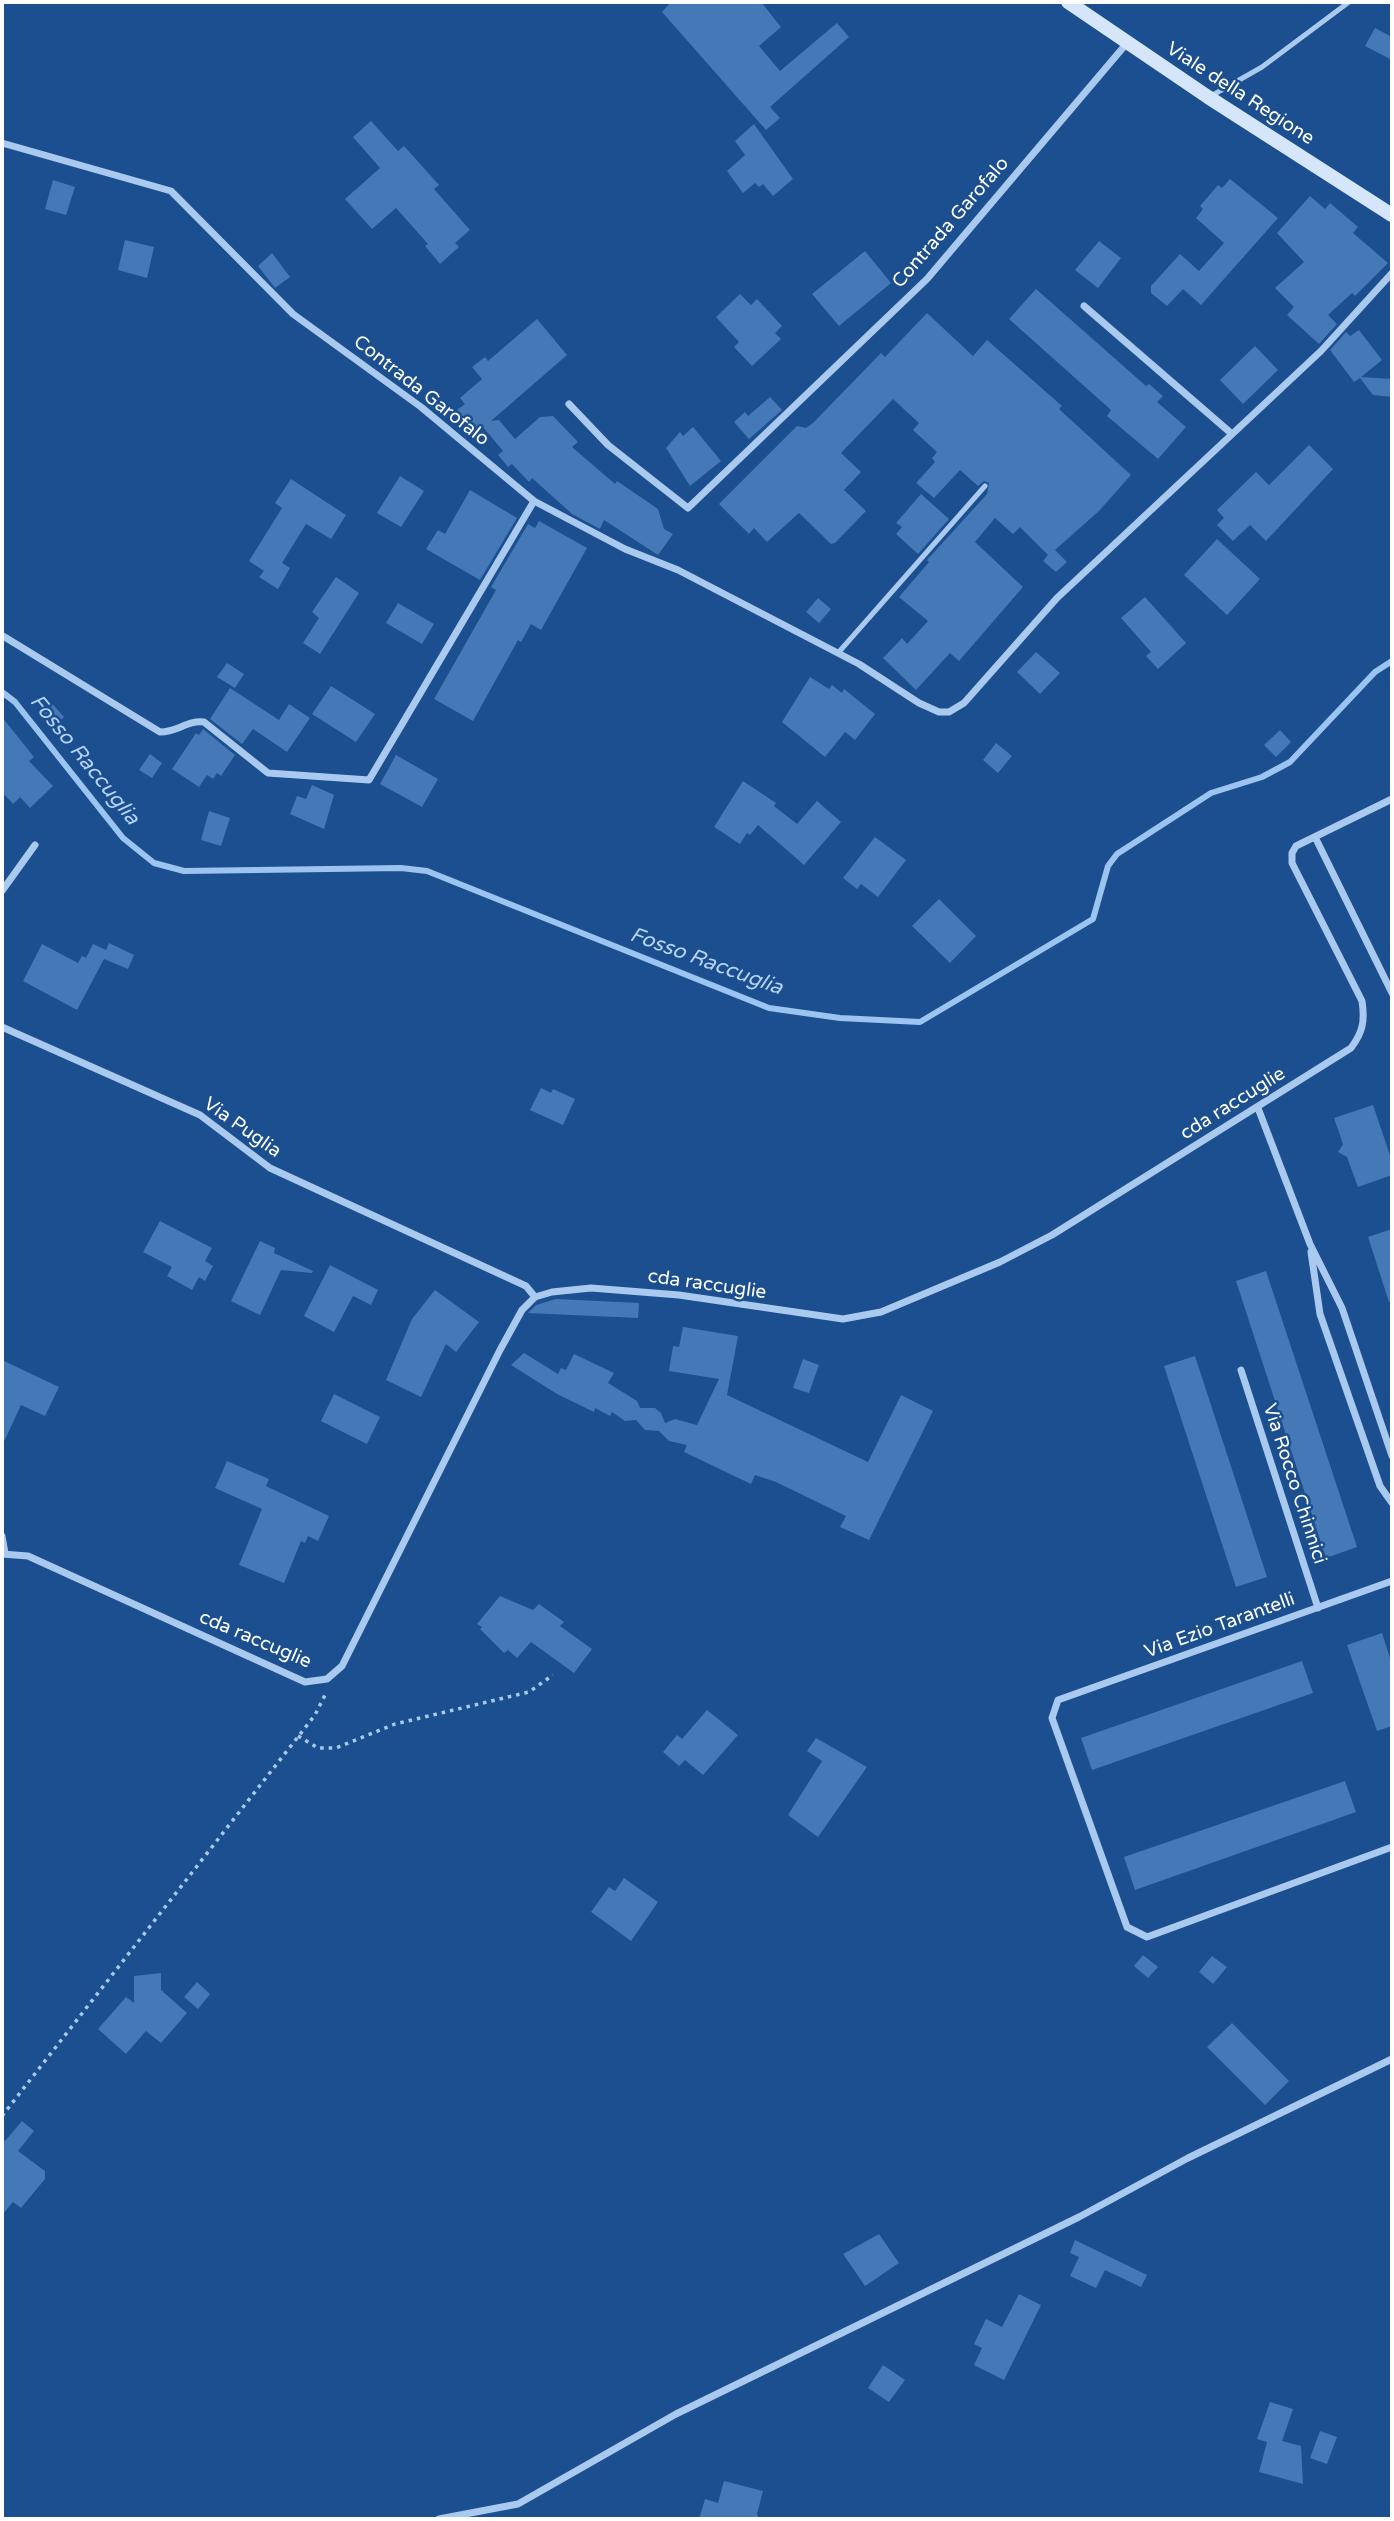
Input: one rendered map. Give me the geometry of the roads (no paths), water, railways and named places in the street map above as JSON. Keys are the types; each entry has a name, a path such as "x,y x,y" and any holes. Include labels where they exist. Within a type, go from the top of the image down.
{"main road":[{"name":"Viale della Regione","path":"1068,2 1208,97 1392,215"}],"street":[{"name":"Contrada Garofalo","path":"569,404 608,445 688,508 927,279 1127,42"},
{"name":"Contrada Garofalo","path":"2,143 171,191 293,314 421,407 534,501 625,549 678,570 838,653 919,703 939,712 949,712 964,703 1057,598 1321,351 1392,273"},
{"path":"1084,306 1232,434"},
{"path":"4,636 160,732 175,732 195,721 204,722 268,773 369,780 534,501"},
{"path":"1392,799 1315,837 1392,993"},
{"name":"cda raccuglie","path":"4,1553 28,1556 305,1682 327,1679 342,1666 500,1350 522,1310 535,1297 591,1288 679,1295 843,1319 881,1312 1000,1262 1052,1235 1351,1048 1360,1036 1365,1020 1362,1001 1292,863 1292,853 1296,846 1315,837"},
{"path":"2,891 35,845"},
{"name":"Via Puglia","path":"2,1027 200,1115 270,1168 526,1286 535,1297"},
{"path":"1258,1108 1310,1244 1342,1308 1392,1457"},
{"path":"1310,1244 1320,1314 1380,1486 1392,1503"},
{"name":"Via Rocco Chinnici","path":"1241,1370 1318,1608"},
{"path":"2,1536 4,1553"},
{"name":"Via Ezio Tarantelli","path":"1392,1581 1058,1700 1052,1718 1126,1927 1147,1937 1392,1847"},
{"path":"439,2519 518,2504 676,2414 1067,2223 1188,2158 1392,2059"}],"lane":[{"path":"1208,97 1262,67 1349,2"},
{"path":"838,653 985,486"}],"waterway":[{"name":"Fosso Raccuglia","path":"2,692 15,702 123,838 154,863 184,871 401,868 427,871 769,1008 840,1018 920,1022 1093,919 1108,866 1117,854 1211,793 1262,777 1290,762 1375,672 1392,661"}]}
